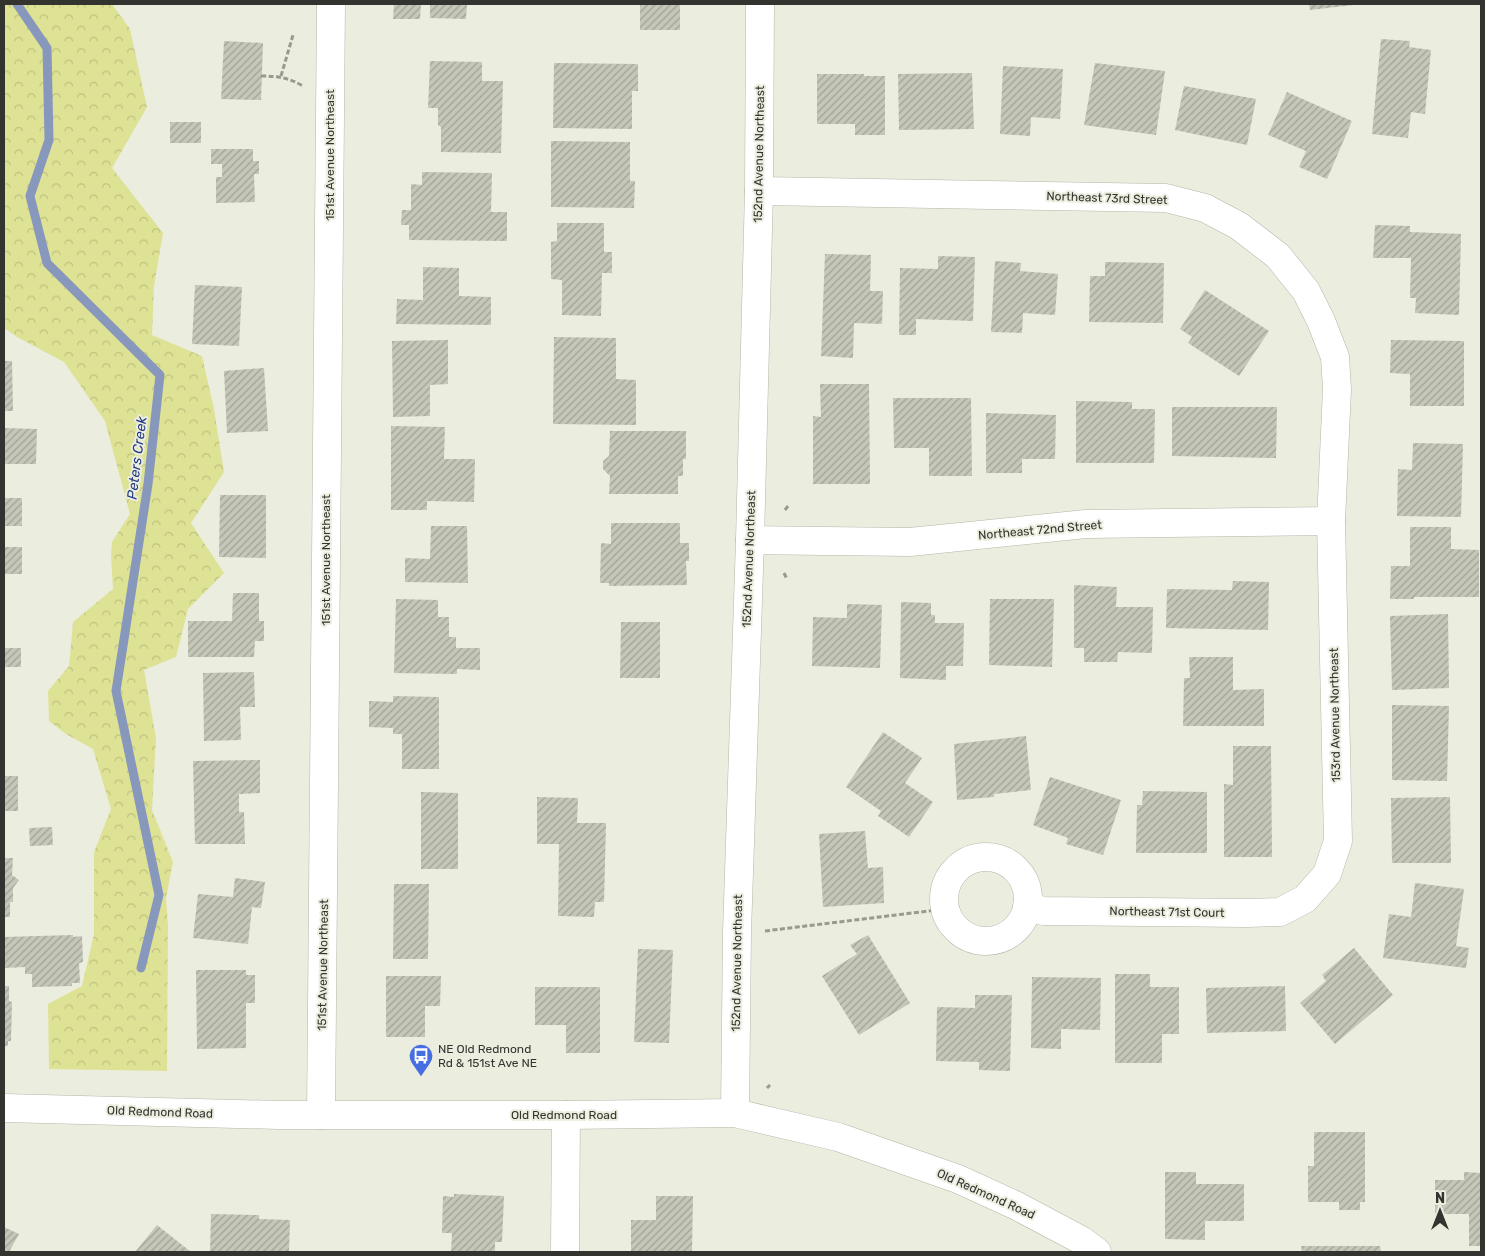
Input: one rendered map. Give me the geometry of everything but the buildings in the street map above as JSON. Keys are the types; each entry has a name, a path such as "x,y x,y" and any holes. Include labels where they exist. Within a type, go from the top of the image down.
{"street":[{"name":"151st Avenue Northeast","path":"321,1115 331,4"},
{"name":"152nd Avenue Northeast","path":"735,1113 737,933 759,191 760,4"},
{"name":"Northeast 73rd Street","path":"759,191 1166,198 1205,208 1239,226 1278,256 1306,290 1334,357 1337,389 1331,521"},
{"name":"Northeast 72nd Street","path":"750,540 910,542 1086,524 1331,521"},
{"name":"153rd Avenue Northeast","path":"1305,899 1327,874 1338,841 1331,521"},
{"path":"985,857 998,859 1011,865 1021,874 1026,886 1028,900 1026,913 1019,926 1008,935 995,940 981,940 968,936 956,928 945,909 945,889 951,876 960,866 972,860 985,857"},
{"name":"Northeast 71st Court","path":"1027,907 1044,910 1247,913 1280,912 1305,899"},
{"name":"Old Redmond Road","path":"4,1108 321,1115 735,1113 838,1138 958,1179 1017,1206 1081,1240 1097,1252"},
{"path":"565,1252 566,1115"}],"path":[{"path":"281,76 293,35"},
{"path":"262,76 281,76 293,80 307,90"},
{"path":"785,510 788,506"},
{"path":"784,573 787,579"},
{"path":"763,931 945,909"}],"green space":[{"path":"4,4 112,4 130,29 147,107 112,168 163,233 154,286 152,335 202,356 214,409 224,472 191,523 224,573 188,609 176,657 144,670 156,738 152,810 173,862 166,898 168,926 167,1071 49,1069 48,1004 82,986 94,934 94,852 111,809 93,749 66,734 49,721 48,691 69,666 73,622 113,589 112,542 130,514 105,421 64,362 4,328"}],"waterway":[{"name":"Peters Creek","path":"17,4 47,48 49,140 30,196 47,263 160,375 148,484 116,691 159,895 141,968"}],"place":[{"name":"NE Old Redmond Rd & 151st Ave NE","path":"421,1077"}]}
